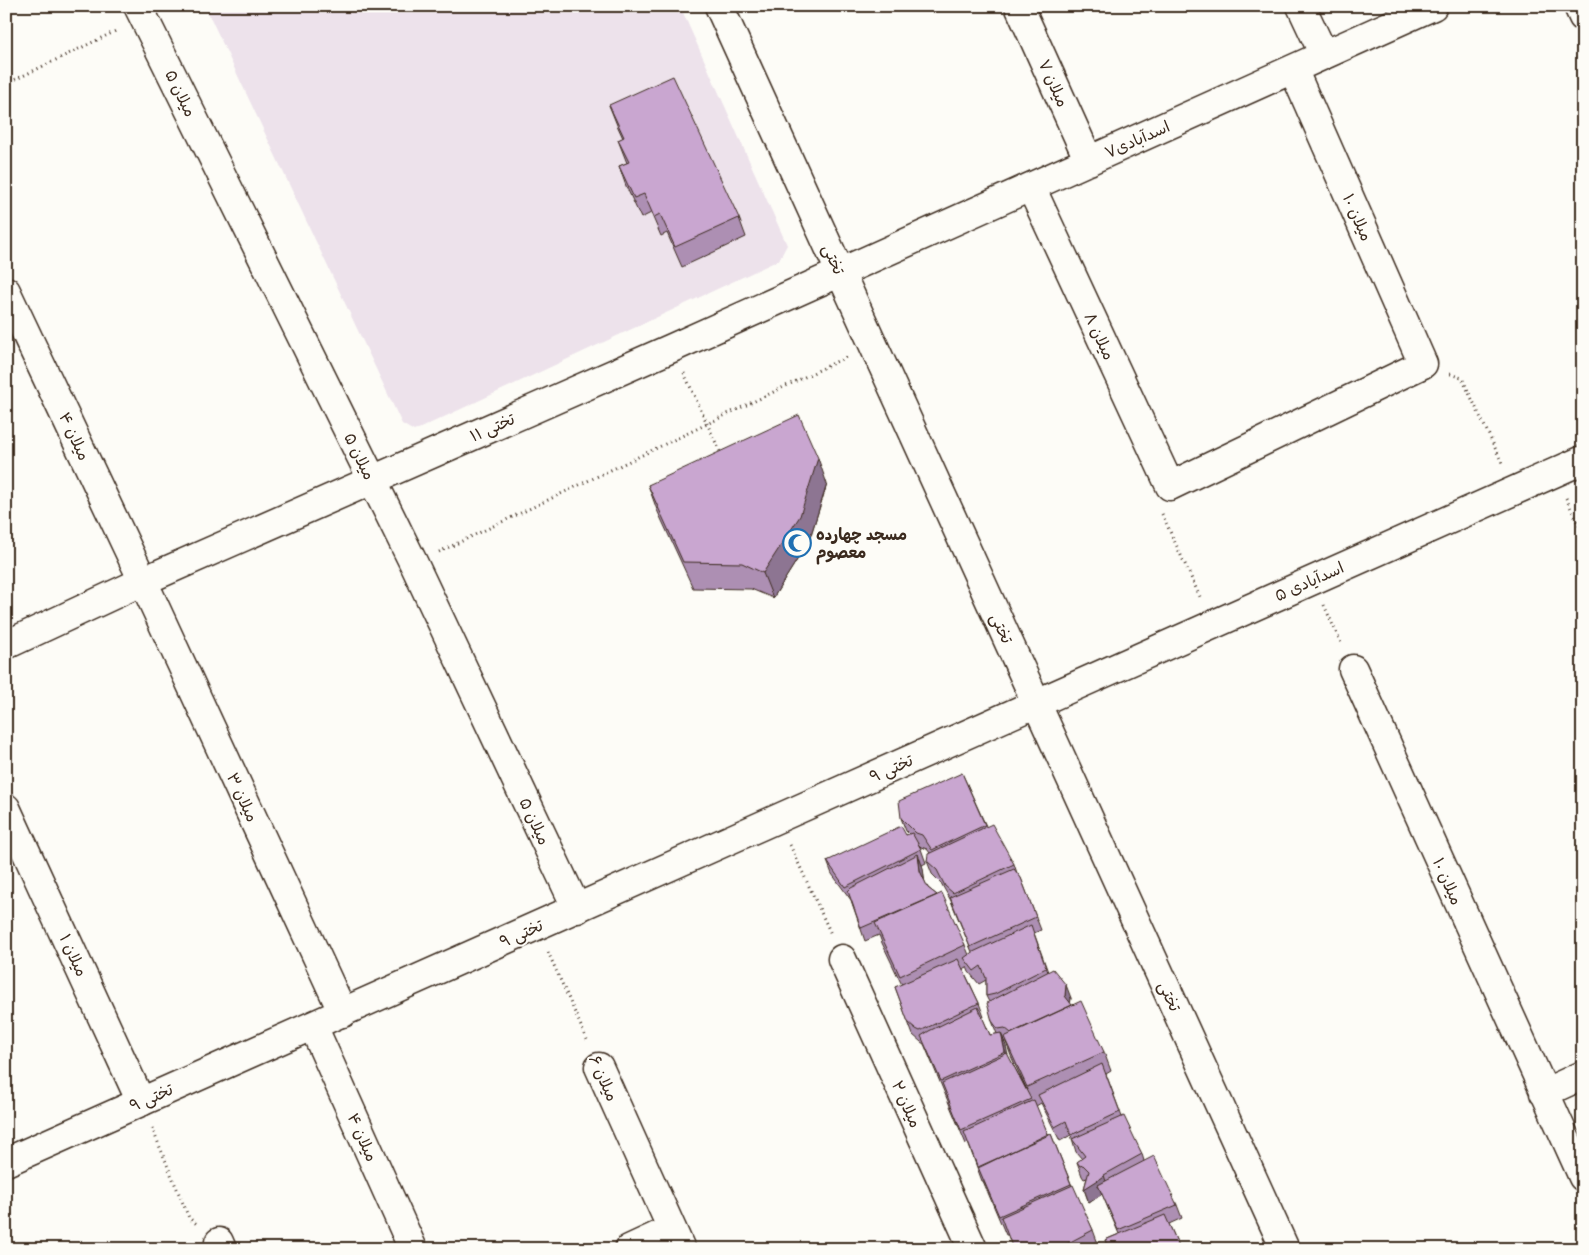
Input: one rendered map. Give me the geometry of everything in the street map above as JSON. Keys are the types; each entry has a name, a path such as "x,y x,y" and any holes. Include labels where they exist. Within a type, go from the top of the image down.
{"street":[{"name":"تختی","path":"719,6 1285,1249"},
{"name":"میلان ۷","path":"1019,6 1089,161"},
{"path":"1301,6 1324,55"},
{"name":"اسدآبادی۷","path":"840,272 1433,6"},
{"path":"1578,6 1583,17"},
{"name":"میلان ۵","path":"141,12 414,564 576,909"},
{"name":"میلان ۱۰","path":"1293,69 1423,364"},
{"name":"میلان ۸","path":"1031,187 1170,486"},
{"name":"تختی ۱۱","path":"6,645 144,581 840,272"},
{"name":"میلان ۴","path":"6,291 144,581"},
{"path":"1170,486 1423,364"},
{"name":"اسدآیادی ۵","path":"1036,703 1583,460"},
{"name":"میلان ۳","path":"144,581 343,1013"},
{"name":"میلان ۱۰","path":"1352,669 1583,1177"},
{"name":"تختی ۹","path":"6,1162 1036,703"},
{"name":"میلان ۱","path":"6,808 141,1102"},
{"name":"میلان ۲","path":"842,959 973,1249"},
{"name":"میلان ۴","path":"313,1026 413,1249"},
{"name":"میلان ۶","path":"599,1067 676,1239"},
{"path":"1544,1092 1583,1075"},
{"path":"629,1249 676,1239"}],"path":[{"path":"6,84 141,12"},
{"path":"414,564 872,344"},
{"path":"672,348 724,462"},
{"path":"1423,364 1462,378 1515,490"},
{"path":"1554,472 1583,534"},
{"path":"1170,486 1161,512 1212,625"},
{"path":"1312,580 1352,669"},
{"path":"778,819 842,959"},
{"name":"میلان ۶","path":"536,926 599,1067"},
{"path":"141,1102 189,1218 220,1245"}],"shaded area":[{"path":"205,6 680,6 787,245 779,260 414,431 402,424"}],"building":[{"path":"673,76 739,218 675,247 660,214 654,217 644,194 634,198 619,166 629,162 618,140 624,137 609,105"},
{"path":"799,415 818,458 800,516 763,573 742,563 683,562 648,485"},
{"path":"962,773 985,825 932,850 922,835 916,833 901,818 899,801"},
{"path":"992,824 1014,864 953,893 945,886 937,870 927,861 928,854"},
{"path":"901,826 906,835 912,833 921,849 845,887 827,861"},
{"path":"918,854 920,871 928,888 937,895 861,928 848,891"},
{"path":"1014,869 1021,878 1036,917 970,947 950,897"},
{"path":"942,893 965,945 900,976 875,923"},
{"path":"1031,925 1046,968 995,994 986,996 986,978 981,966 974,971 964,958"},
{"path":"958,959 979,1003 920,1031 916,1029 908,1022 895,987"},
{"path":"1053,969 1066,985 1065,996 1072,1005 1011,1033 1005,1028 998,1029 992,1021 987,1003"},
{"path":"1081,1001 1104,1052 1027,1087 1004,1037"},
{"path":"978,1007 990,1035 1001,1033 1005,1052 941,1081 921,1036"},
{"path":"1007,1053 1031,1099 961,1130 942,1083"},
{"path":"1102,1064 1120,1112 1071,1135 1066,1121 1055,1127 1038,1095"},
{"path":"1034,1100 1048,1134 978,1168 964,1132"},
{"path":"1124,1116 1142,1154 1104,1175 1084,1189 1089,1171 1077,1162 1085,1156 1072,1139"},
{"path":"1051,1134 1071,1184 999,1216 978,1167"},
{"path":"1154,1156 1177,1205 1118,1230 1098,1185"},
{"path":"1073,1185 1093,1230 1057,1249 1013,1249 1001,1217"},
{"path":"1165,1215 1180,1249 1109,1249 1105,1240"},
{"path":"1098,1241 1102,1249 1081,1249"},
{"path":"1213,1243 1216,1249 1199,1249"}],"place":[{"name":"مسجد چهارده معصوم","path":"797,543"}]}
